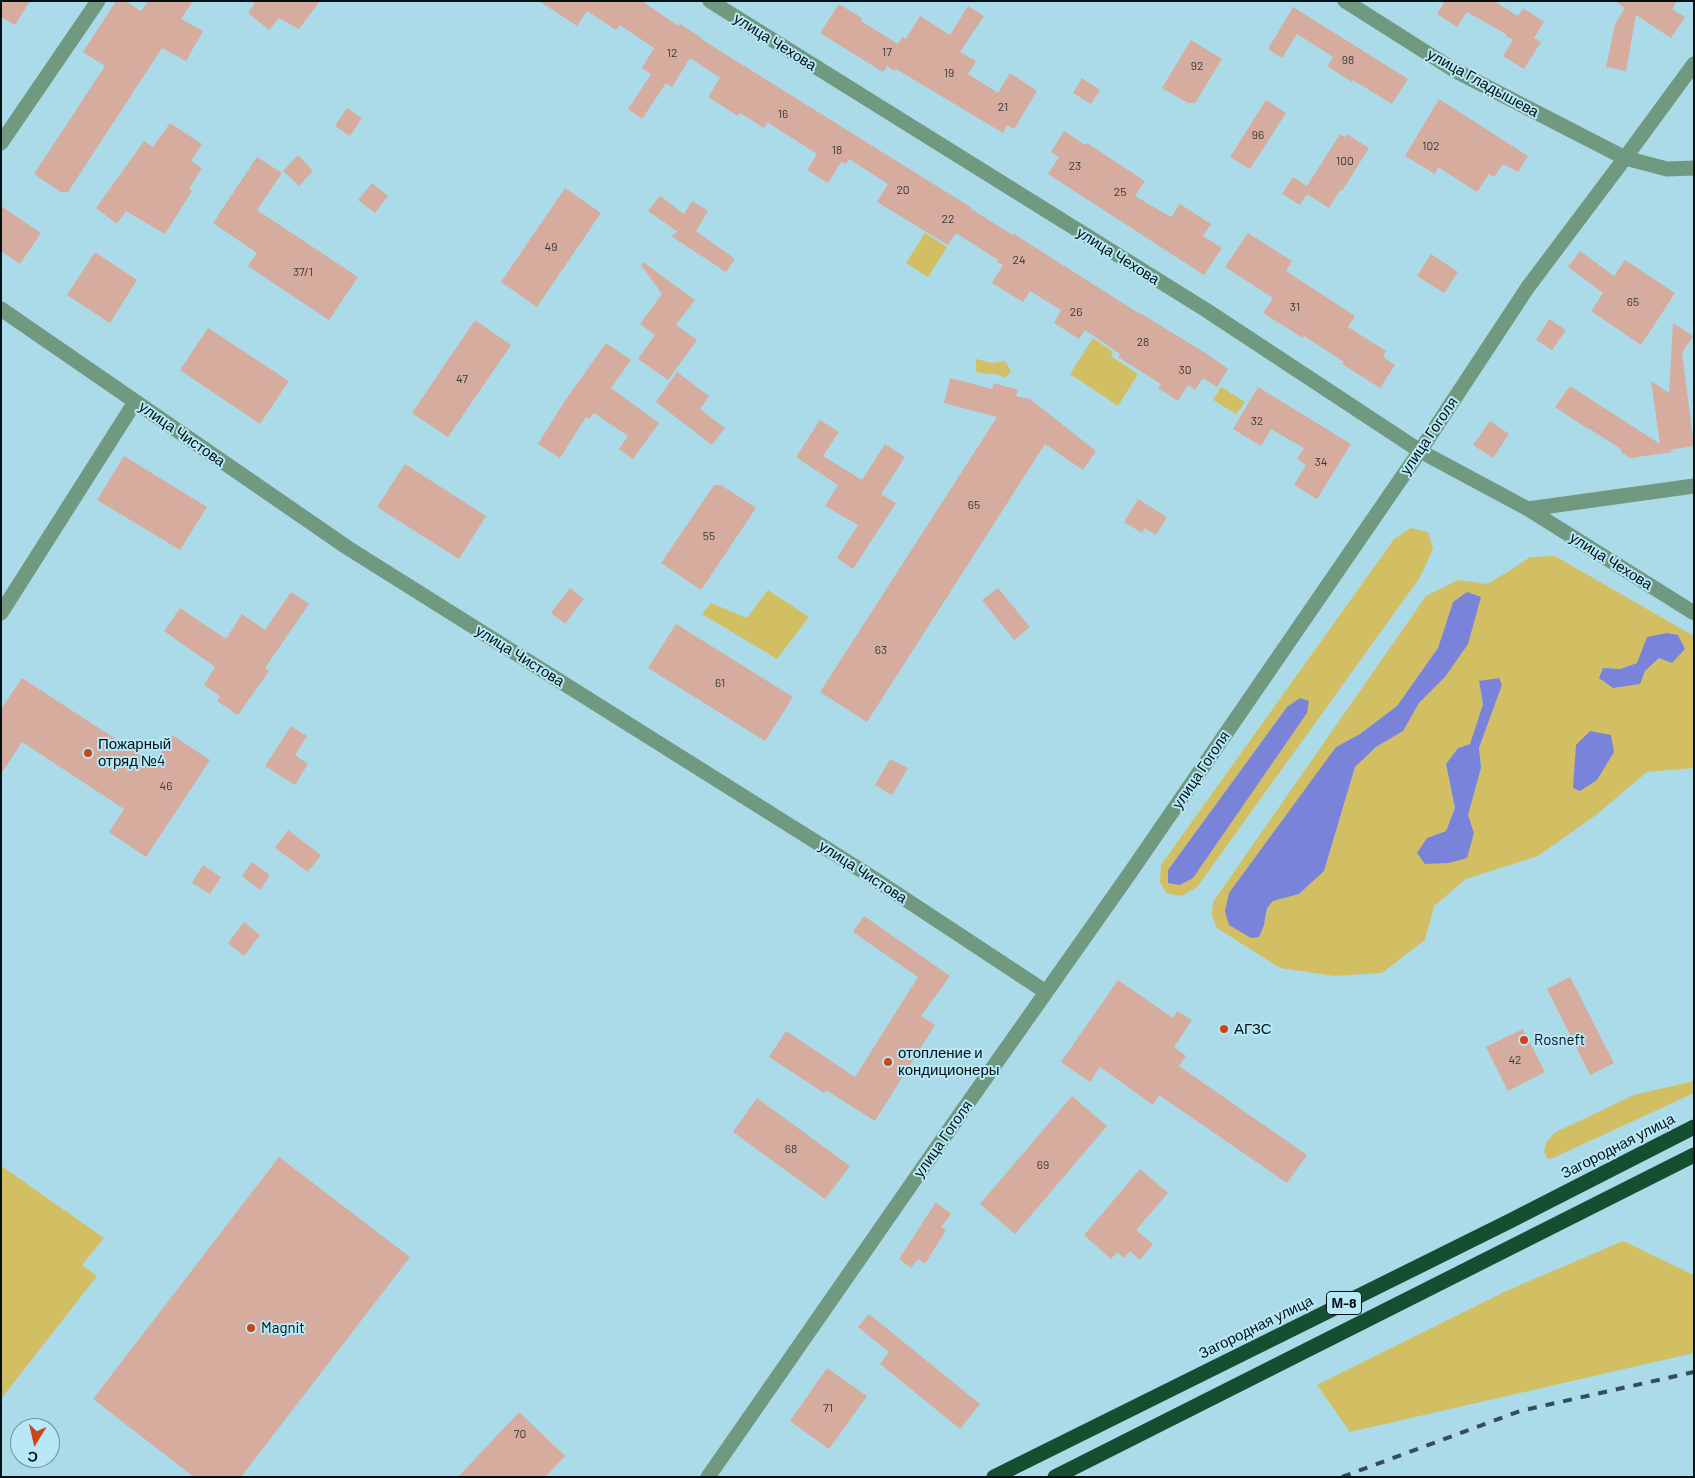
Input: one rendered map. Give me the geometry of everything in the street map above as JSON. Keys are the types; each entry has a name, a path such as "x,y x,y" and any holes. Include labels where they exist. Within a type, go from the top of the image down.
{"highway":[{"name":"Загородная улица","path":"994,1477 1508,1222 1694,1127"},
{"name":"М-8","path":"1055,1477 1694,1155"}],"street":[{"path":"1,143 98,1"},
{"name":"улица Чехова","path":"710,1 1206,310 1420,451 1528,509 1694,613"},
{"name":"улица Гладышева","path":"1345,1 1454,70 1625,158 1667,168 1694,168"},
{"name":"улица Гоголя","path":"708,1477 1130,873 1420,451 1528,287 1694,64"},
{"name":"улица Чистова","path":"1,309 348,548 867,874 1046,992"},
{"path":"1,613 136,402"},
{"path":"1528,509 1694,486"}],"shaded area":[{"path":"925,233 947,247 928,277 906,263"},
{"path":"1093,338 1113,352 1111,356 1138,374 1118,406 1070,374"},
{"path":"976,359 992,363 1005,361 1011,371 1005,378 997,374 984,374 976,371"},
{"path":"1221,387 1245,402 1236,414 1213,400"},
{"path":"1411,528 1428,532 1433,549 1419,579 1197,887 1182,896 1166,893 1160,882 1161,865 1394,539","holes":["1287,707 1168,883 1168,870"]},
{"path":"1555,556 1694,636 1694,768 1647,772 1596,815 1538,856 1466,879 1434,906 1425,940 1382,973 1334,976 1280,968 1217,928 1212,916 1213,902 1426,596 1458,580 1487,584 1530,557","holes":["1453,602 1445,677 1419,703 1402,731 1376,747 1355,767 1324,871 1299,894 1273,901 1267,908 1264,925 1230,925 1336,747 1360,734 1397,706 1438,648","1684,649 1659,658 1645,671 1599,678 1603,668 1620,669","1479,681 1502,685 1479,748 1481,768 1468,815 1474,834 1427,838 1446,831 1455,808 1446,764 1458,748 1470,744 1483,704"]},
{"path":"768,590 809,617 777,659 702,614 711,603 747,618"},
{"path":"1694,1081 1694,1093 1553,1158 1548,1159 1544,1152 1546,1143 1554,1133 1634,1095"},
{"path":"3,1167 104,1238 82,1265 97,1276 1,1399 1,1170"},
{"path":"1623,1241 1694,1275 1694,1353 1350,1432 1317,1385 1506,1291"}],"water":[{"path":"1467,592 1481,597 1468,644 1445,677 1419,703 1403,731 1376,747 1355,767 1324,871 1299,894 1273,901 1267,908 1264,925 1259,937 1251,938 1229,925 1225,911 1229,893 1336,747 1360,734 1397,706 1438,648 1453,602"},
{"path":"1667,633 1678,635 1685,649 1672,663 1659,658 1645,671 1640,684 1613,688 1599,678 1603,668 1620,669 1637,663 1647,637"},
{"path":"1499,678 1502,685 1479,748 1481,768 1468,815 1474,833 1467,858 1449,863 1425,864 1417,853 1427,838 1446,831 1455,808 1446,764 1458,748 1470,744 1483,704 1479,681"},
{"path":"1300,698 1309,701 1307,713 1193,878 1180,885 1168,883 1168,870 1287,707"},
{"path":"1590,731 1611,735 1614,752 1597,780 1580,791 1573,788 1576,745"}],"building":[{"path":"1,1 30,1 15,25 1,17"},
{"path":"116,1 126,1 141,11 148,1 193,1 181,19 203,31 186,61 162,48 68,192 61,192 34,174 105,66 83,52"},
{"path":"251,1 320,1 299,29 279,18 269,30 248,13 255,3"},
{"path":"539,1 642,1 678,26 680,24 971,209 1207,354 1228,369 1217,387 1203,378 1195,390 1188,385 1178,401 1158,388 1161,384 1118,357 1120,354 1085,330 1079,339 1054,323 1061,310 1030,291 1023,302 992,283 1003,265 997,262 998,260 956,233 948,245 877,202 888,184 849,159 846,164 841,162 828,183 807,170 817,154 767,122 764,128 740,113 738,116 708,97 720,78 690,58 672,87 666,83 642,119 628,109 651,74 642,68 654,48 620,25 616,30 587,11 577,26"},
{"path":"1445,1 1494,1 1518,16 1523,8 1544,22 1534,38 1541,42 1524,69 1503,56 1513,40 1506,36 1506,34 1467,12 1457,27 1437,14"},
{"path":"1615,1 1677,1 1672,9 1685,17 1671,38 1636,15 1626,71 1606,67 1615,24 1625,8"},
{"path":"839,4 862,18 861,21 898,44 902,37 906,39 920,16 950,35 968,6 984,16 960,52 976,61 968,74 998,93 1010,73 1037,91 1014,129 1007,125 1003,133 896,69 894,71 887,66 883,72 820,33"},
{"path":"1293,7 1408,79 1392,104 1327,66 1333,57 1297,34 1282,58 1268,49"},
{"path":"1191,40 1222,59 1195,103 1188,103 1162,88"},
{"path":"1082,78 1100,90 1091,104 1073,93"},
{"path":"1439,99 1528,156 1518,172 1503,164 1494,177 1489,174 1477,192 1438,167 1435,174 1405,156"},
{"path":"1266,100 1286,113 1250,169 1230,157"},
{"path":"347,108 362,118 350,136 335,126"},
{"path":"170,123 202,144 191,161 202,168 189,189 192,191 165,234 126,211 117,224 96,208 144,141 153,147"},
{"path":"1064,131 1085,145 1087,143 1145,181 1135,196 1171,217 1180,204 1211,224 1203,236 1222,248 1204,275 1048,174 1059,157 1051,152"},
{"path":"1340,134 1345,137 1347,134 1369,148 1329,208 1307,194 1300,205 1282,194 1293,177 1307,186"},
{"path":"298,155 313,171 299,186 283,171"},
{"path":"257,157 282,173 257,210 358,277 329,320 248,266 257,253 213,223"},
{"path":"372,183 388,196 375,213 358,200"},
{"path":"565,188 601,213 537,307 501,282"},
{"path":"660,196 684,214 692,201 708,211 696,231 735,259 726,272 671,236 678,232 648,211"},
{"path":"1,206 41,233 20,264 1,251"},
{"path":"1248,233 1292,261 1286,271 1355,316 1348,327 1386,351 1383,357 1395,365 1380,388 1342,364 1344,362 1304,336 1303,338 1263,313 1273,298 1225,267"},
{"path":"1580,251 1614,276 1625,260 1675,293 1641,345 1591,311 1603,293 1568,267"},
{"path":"95,252 137,280 110,323 67,295"},
{"path":"1431,254 1458,272 1444,293 1417,276"},
{"path":"643,262 695,300 676,325 697,340 668,380 638,359 655,335 640,324 662,294 641,265"},
{"path":"1549,319 1566,330 1552,350 1536,340"},
{"path":"475,320 511,345 448,437 412,413"},
{"path":"1673,323 1693,336 1682,353 1694,446 1669,450 1673,452 1630,458 1621,452 1621,449 1555,407 1570,386 1660,444 1651,381 1669,393"},
{"path":"208,328 289,381 260,424 180,370"},
{"path":"606,343 631,360 611,388 659,423 633,459 619,449 628,436 594,413 589,419 586,417 560,458 538,444 564,402"},
{"path":"677,372 709,396 700,409 725,428 712,445 656,402"},
{"path":"950,378 992,389 994,383 1018,390 1016,396 1030,399 1096,451 1083,470 1045,444 867,722 820,692 997,417 944,403"},
{"path":"1258,387 1351,444 1317,499 1294,485 1306,465 1297,459 1304,448 1271,429 1261,446 1233,429"},
{"path":"820,420 839,432 823,456 862,480 885,444 905,457 881,494 896,503 853,569 837,558 858,525 825,506 838,485 796,457"},
{"path":"1490,421 1509,434 1493,458 1473,445"},
{"path":"124,456 207,507 180,550 97,500"},
{"path":"405,464 486,516 459,559 377,507"},
{"path":"714,485 721,485 756,508 701,590 661,563"},
{"path":"1138,499 1167,517 1156,535 1145,528 1142,533 1124,522"},
{"path":"570,588 584,599 565,624 551,613"},
{"path":"998,588 1030,627 1014,640 982,600"},
{"path":"291,592 309,604 265,668 269,671 238,715 217,701 220,696 204,685 215,667 164,631 180,608 226,639 242,614 265,630"},
{"path":"676,624 793,697 765,741 648,668"},
{"path":"22,678 154,764 172,735 210,760 146,857 109,832 124,809 22,742 1,774 1,709"},
{"path":"291,726 307,736 295,755 308,764 295,785 265,766"},
{"path":"890,759 908,768 892,795 875,785"},
{"path":"288,830 321,855 308,872 275,848"},
{"path":"252,862 270,875 260,890 242,876"},
{"path":"203,865 221,877 210,894 192,883"},
{"path":"864,916 950,976 921,1016 935,1025 875,1121 826,1090 824,1093 769,1057 786,1031 855,1077 918,977 853,932"},
{"path":"244,922 260,935 244,956 228,943"},
{"path":"1570,977 1614,1063 1590,1075 1547,989"},
{"path":"1118,980 1173,1018 1177,1011 1192,1020 1174,1047 1186,1056 1179,1066 1307,1155 1287,1183 1159,1095 1153,1105 1100,1067 1090,1082 1061,1062"},
{"path":"1523,1029 1545,1072 1508,1091 1486,1047"},
{"path":"1072,1096 1107,1126 1015,1234 980,1204"},
{"path":"757,1098 850,1166 825,1199 733,1132"},
{"name":"Magnit","path":"279,1157 410,1257 241,1477 194,1477 93,1399"},
{"path":"1140,1169 1168,1193 1136,1230 1153,1244 1140,1260 1130,1251 1124,1258 1117,1252 1111,1259 1084,1235"},
{"path":"936,1202 951,1214 941,1227 946,1230 925,1264 918,1259 911,1268 899,1259"},
{"path":"869,1314 980,1404 960,1429 880,1364 889,1352 858,1327"},
{"path":"827,1368 867,1396 829,1449 790,1421"},
{"path":"519,1412 565,1456 545,1477 458,1477"}],"railway":[{"path":"1342,1477 1520,1411 1694,1372"}],"place":[{"name":"Пожарный отряд №4","path":"88,753"},
{"name":"АГЗС","path":"1224,1029"},
{"name":"Rosneft","path":"1524,1040"},
{"name":"отопление и кондиционеры","path":"888,1062"},
{"name":"Magnit","path":"251,1328"}]}
